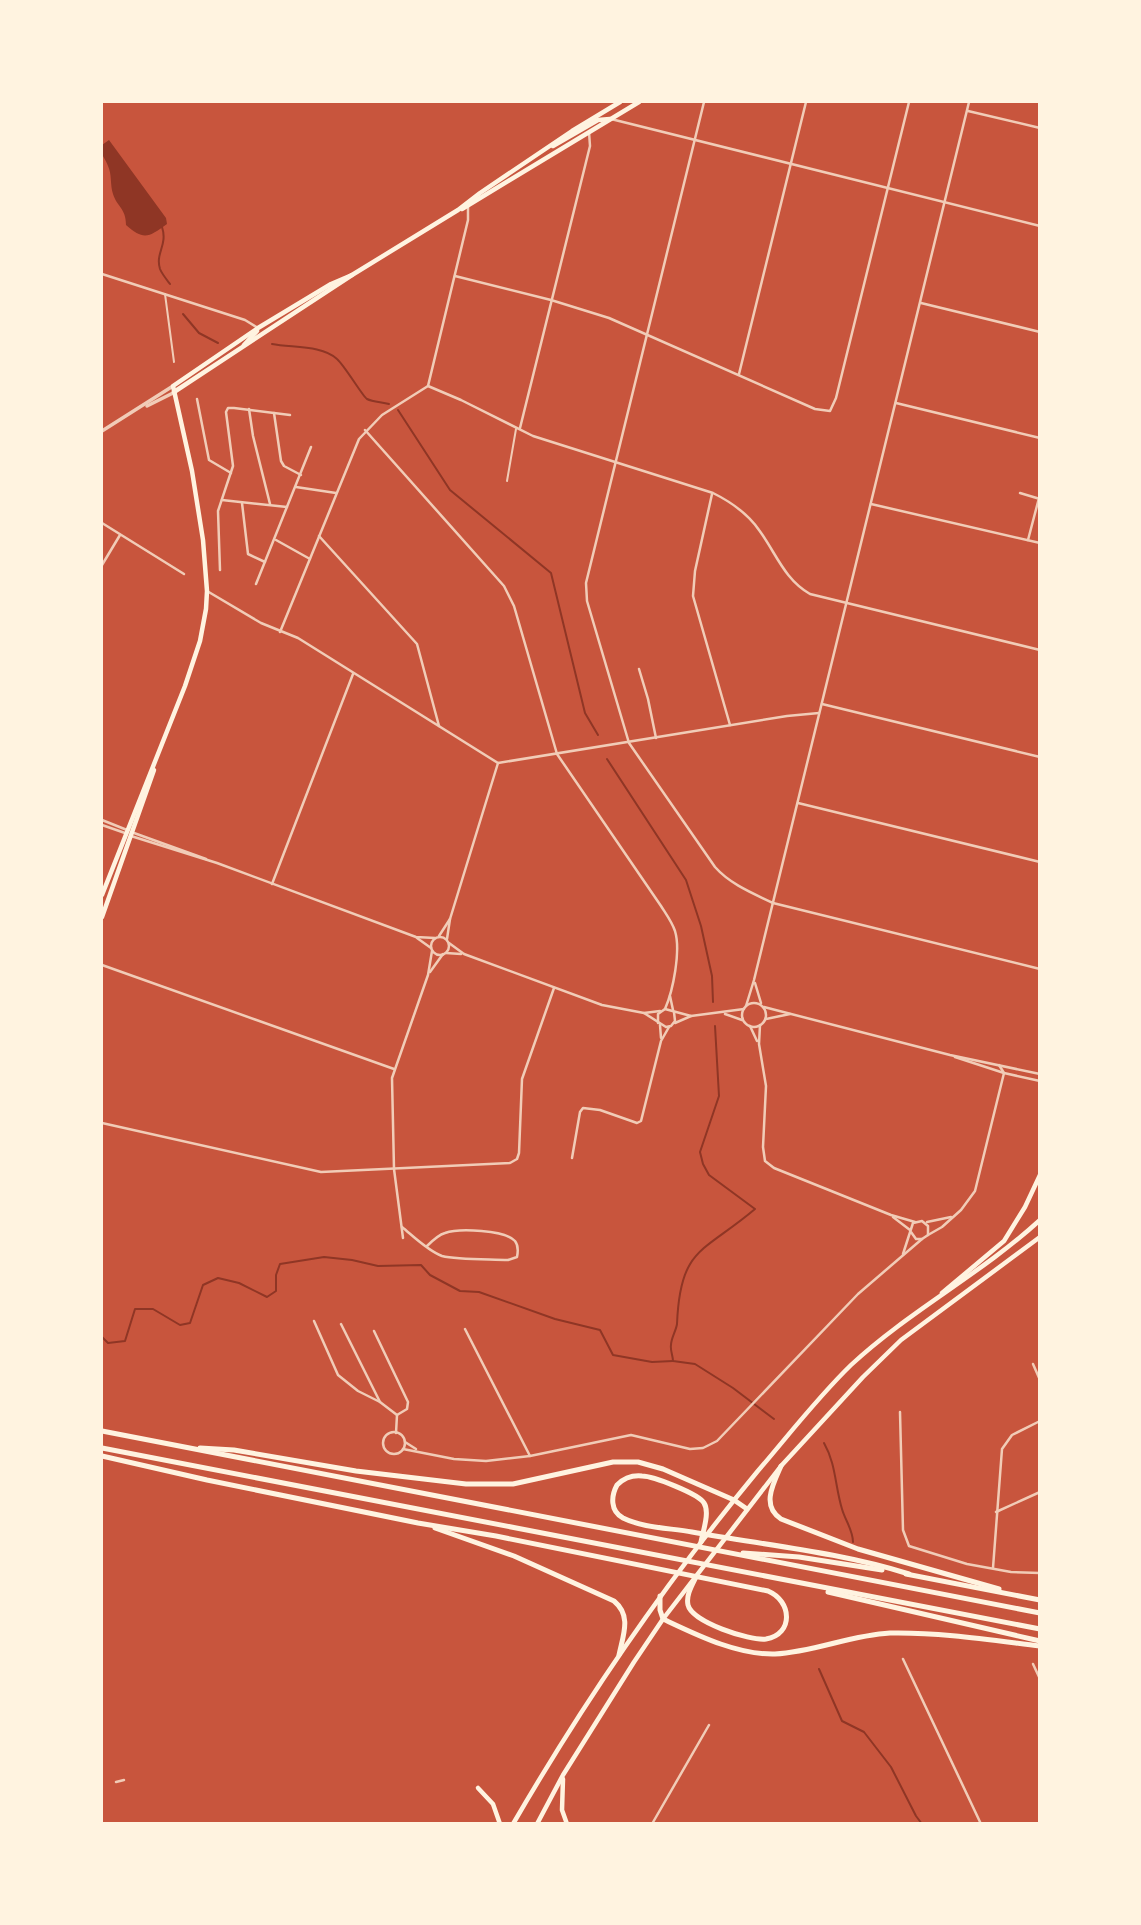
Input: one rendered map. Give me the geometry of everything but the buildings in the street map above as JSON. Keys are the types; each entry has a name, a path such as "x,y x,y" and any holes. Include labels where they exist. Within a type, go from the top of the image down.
{"highway":[{"path":"102,1432 1040,1613"},
{"path":"102,1448 1040,1629"},
{"path":"183,1448 234,1450 356,1471 466,1484 532,1481 613,1462 638,1462 663,1469 734,1500 747,1509"},
{"path":"102,1455 207,1480 768,1591 776,1595 784,1605 785,1624 778,1634 772,1637 753,1638 696,1617 685,1596 695,1579"},
{"path":"781,1466 769,1505 774,1515 781,1519 858,1549 924,1570 991,1586 1009,1594"},
{"path":"701,1542 704,1523 706,1509 701,1500 640,1475 621,1481 615,1489 612,1499 615,1510 623,1518 635,1522 847,1559 1040,1600"},
{"path":"418,1523 514,1556 614,1601 623,1611 626,1620 619,1656"},
{"path":"733,1554 800,1557 909,1574"},
{"path":"790,1581 1040,1644"},
{"path":"660,1596 663,1619 724,1644 759,1653 796,1651 888,1633 1040,1644"}],"main road":[{"path":"173,393 352,275 458,210 546,148 620,102"},
{"path":"546,148 611,119 639,102"},
{"path":"467,204 588,130"},
{"path":"102,917 200,641 207,591 197,502 173,386 258,328 331,284 352,275"},
{"path":"258,328 269,328 280,323"},
{"path":"239,351 258,328"},
{"path":"102,895 130,833"},
{"path":"939,1296 1004,1241 1026,1207 1040,1175"},
{"path":"513,1824 569,1729 666,1587 734,1500 834,1383 880,1339 1007,1248 1040,1220"},
{"path":"695,1579 781,1466 863,1377 901,1340 1040,1237"},
{"path":"537,1824 563,1775 634,1662 663,1619 685,1596"},
{"path":"563,1775 562,1810 567,1824"},
{"path":"478,1788 493,1804 500,1824"}],"street":[{"path":"704,102 615,462 586,592 629,743 719,872 732,882 773,903 1040,969"},
{"path":"739,375 806,102"},
{"path":"455,276 601,315 815,409 830,411 834,406 909,102"},
{"path":"744,1021 742,1015 773,903 970,102"},
{"path":"967,110 1040,128"},
{"path":"611,119 1040,226"},
{"path":"518,429 590,146 588,130"},
{"path":"280,632 353,452 365,430 389,410 428,386 468,220 467,204"},
{"path":"102,274 245,320 258,328"},
{"path":"920,303 1040,332"},
{"path":"133,413 173,386"},
{"path":"428,386 518,429 713,493 727,500 751,520 784,571 801,589 821,597 1040,650"},
{"path":"102,431 173,393"},
{"path":"197,399 209,460 232,473"},
{"path":"895,403 1040,438"},
{"path":"220,570 218,518 233,466 226,412 230,408 290,415"},
{"path":"249,409 270,503"},
{"path":"274,413 283,465 301,475"},
{"path":"365,430 509,595 556,754 671,922 676,943 670,996 665,1009 660,1012 644,1013 602,1005 464,954 448,941 437,937 416,937"},
{"path":"256,584 312,447"},
{"path":"296,486 336,493"},
{"path":"713,493 695,571 693,596 730,725"},
{"path":"1020,493 1039,498 1028,540"},
{"path":"222,500 287,506"},
{"path":"242,503 248,554 265,562"},
{"path":"870,504 1040,543"},
{"path":"102,523 184,574"},
{"path":"102,565 120,535"},
{"path":"319,536 417,644 440,727"},
{"path":"275,540 310,559"},
{"path":"207,591 261,623 298,638 498,763 819,713"},
{"path":"639,669 649,699 656,738"},
{"path":"272,884 353,673"},
{"path":"821,704 1040,757"},
{"path":"429,975 444,954 450,919 498,763"},
{"path":"797,803 1040,862"},
{"path":"102,822 416,937 444,954 464,954"},
{"path":"403,1238 394,1169 394,1069 429,975 431,942 450,919"},
{"path":"102,965 394,1069"},
{"path":"754,979 765,1020"},
{"path":"102,1123 311,1171 344,1172 510,1163 519,1153 524,1069 554,988"},
{"path":"670,996 676,1018 674,1024"},
{"path":"665,1009 691,1016 720,1013 754,1003 1040,1081"},
{"path":"660,1012 661,1041"},
{"path":"644,1013 668,1027"},
{"path":"720,1013 744,1021 750,1026 759,1044"},
{"path":"750,1026 793,1014"},
{"path":"572,1158 583,1108 637,1123 640,1121 661,1041 668,1027 691,1016"},
{"path":"760,1025 759,1044 766,1086 762,1147 765,1161 774,1168 915,1222 954,1216"},
{"path":"950,1055 1040,1074"},
{"path":"403,1449 475,1461 530,1456 631,1435 690,1450 703,1448 717,1441 867,1285 922,1239 942,1227 971,1199 1004,1073 998,1063"},
{"path":"1004,1073 1015,1067"},
{"path":"891,1215 911,1231 916,1239 922,1239"},
{"path":"901,1257 915,1222"},
{"path":"925,1222 929,1229 928,1235"},
{"path":"401,1227 427,1246 442,1255 508,1260 517,1257 518,1253 518,1244 514,1240 499,1234 469,1231 443,1233 427,1246"},
{"path":"314,1321 338,1375 397,1415"},
{"path":"341,1324 380,1402"},
{"path":"465,1329 530,1456"},
{"path":"374,1331 408,1402 407,1409 397,1415"},
{"path":"1032,1364 1040,1380"},
{"path":"900,1412 906,1542 912,1548 993,1569 1040,1573"},
{"path":"396,1433 397,1415"},
{"path":"993,1569 1002,1449 1012,1435 1040,1421"},
{"path":"405,1442 398,1453 391,1454 384,1447 385,1437 396,1433 419,1450"},
{"path":"996,1512 1040,1492"},
{"path":"903,1659 981,1824"},
{"path":"1033,1664 1040,1679"},
{"path":"652,1824 709,1725"},
{"path":"116,1782 124,1780"}],"lane":[{"path":"165,294 174,362"},
{"path":"507,481 518,429"}],"shaded area":[{"path":"109,140 166,218 167,224 151,234 142,235 126,225 125,215 113,194 109,169 102,152 102,145"}],"waterway":[{"path":"162,227 164,239 159,263 170,284"},
{"path":"183,314 199,333 218,343"},
{"path":"272,344 315,349 331,354 367,399 389,404"},
{"path":"398,410 450,490 551,573 585,713 598,735"},
{"path":"607,759 686,880 701,926 712,976 713,1002"},
{"path":"715,1026 719,1096 700,1152 709,1175 755,1209 708,1244 689,1265 679,1299 671,1351 673,1361 695,1364 774,1419"},
{"path":"102,1337 108,1343 125,1341 135,1309 153,1309 180,1325 190,1323 203,1285 218,1278 239,1283 267,1297 276,1291 276,1275 280,1264 324,1257 378,1266 421,1265 430,1275 460,1291 479,1292 555,1319 600,1330 613,1355 652,1362 673,1361"},
{"path":"824,1443 831,1459 843,1513 853,1542"},
{"path":"819,1669 842,1721 864,1732 891,1767 922,1824"}]}
